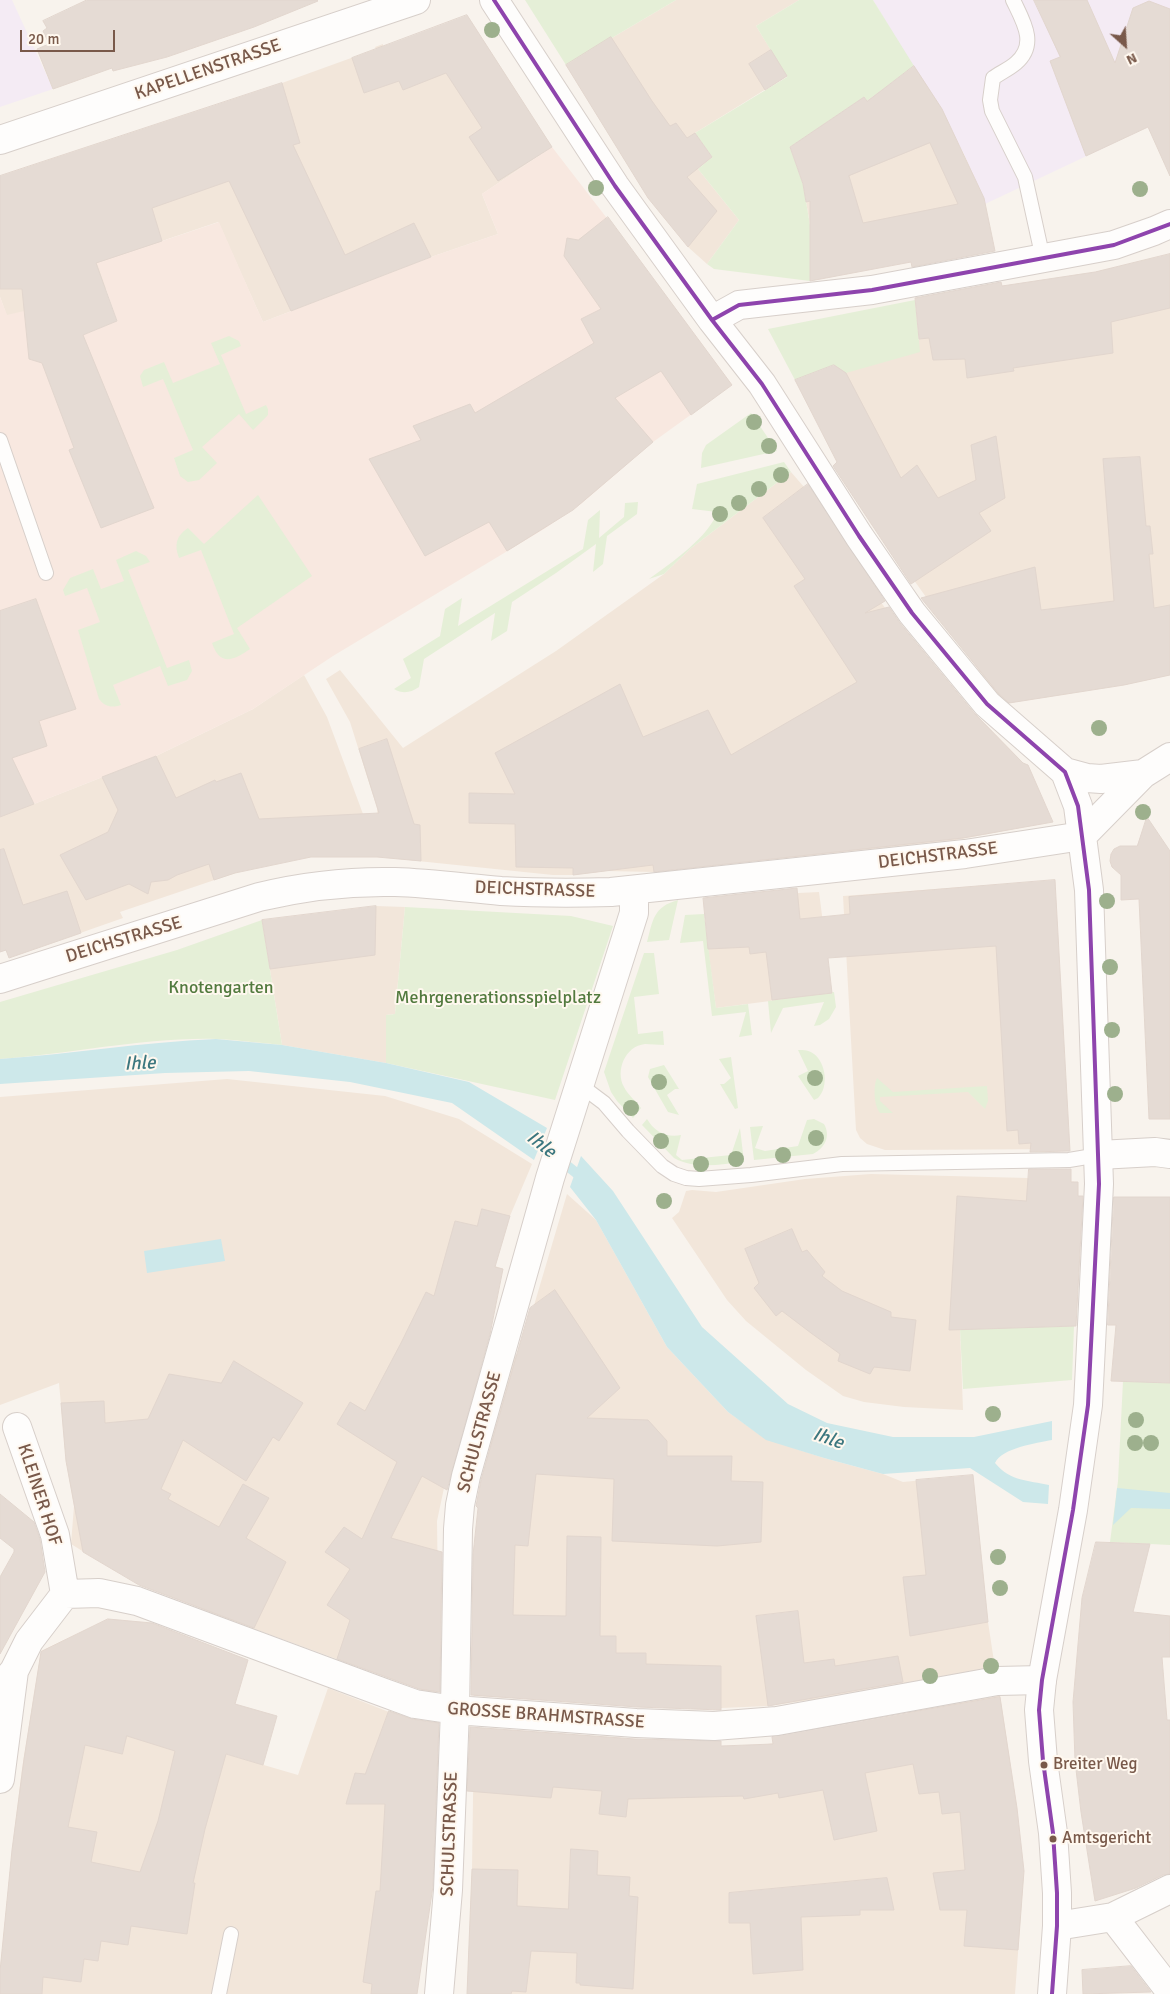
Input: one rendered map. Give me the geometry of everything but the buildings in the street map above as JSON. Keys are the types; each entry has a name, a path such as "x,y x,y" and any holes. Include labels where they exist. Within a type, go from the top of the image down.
{"street":[{"name":"KAPELLENSTRASSE","path":"0,140 416,0"},
{"path":"494,0 615,186 712,320 762,384 859,536 912,613 987,704 1065,772 1087,778 1101,779 1143,774"},
{"path":"712,320 739,305 872,290 1043,259 1114,245 1170,224"},
{"path":"1082,836 1143,774 1170,757"},
{"path":"1052,1994 1057,1926 1057,1893 1053,1833 1043,1761 1039,1710 1042,1680 1073,1510 1088,1404 1098,1206 1089,890 1078,806 1065,772"},
{"name":"DEICHSTRASSE","path":"0,979 260,897 295,889 396,882 562,893 634,890 965,854 1082,836"},
{"name":"SCHULSTRASSE","path":"439,1994 445,1950 448,1890 460,1504 466,1476 550,1178 634,913 634,890"},
{"path":"1098,1155 1154,1152 1170,1154"},
{"name":"KLEINER HOF","path":"8,1428 55,1534 65,1594"},
{"name":"GROSSE BRAHMSTRASSE","path":"65,1594 99,1593 137,1601 415,1704 455,1710 636,1724 714,1726 777,1721 997,1682 1042,1680"},
{"path":"0,1779 7,1679 29,1641 65,1594"},
{"path":"1057,1926 1113,1917 1170,1889"},
{"path":"1113,1917 1170,1991"}],"lane":[{"path":"1013,0 1027,30 1028,43 1025,53 1015,64 993,78 990,100 992,111 1025,177 1043,259"},
{"path":"0,440 46,573"},
{"path":"580,1085 604,1102 628,1131 662,1166 674,1174 686,1178 699,1179 750,1175 842,1164 1069,1160 1098,1155"},
{"path":"219,1994 230,1934"}],"shaded area":[{"path":"0,0 12,0 53,89 0,107"},
{"path":"676,0 799,0 756,26 787,76 695,133 712,157 698,169 739,220 707,264 688,247 648,198 566,65"},
{"path":"873,0 1170,0 1170,128 1148,127 985,204 964,154"},
{"path":"470,20 552,147 482,194 498,234 431,257 263,322 218,222 162,241 105,289 117,321 83,335 7,316 0,297 0,176 282,83 376,49 375,47 383,44 383,46"},
{"path":"914,66 971,169 984,200 994,246 810,281 810,225 803,184 790,147 864,97 867,101"},
{"path":"552,147 732,385 653,442 581,504 544,529 333,656 253,709 156,756 34,804 23,781 0,789 0,297 7,315 24,311 25,318 83,335 117,321 97,263 219,222 263,322 431,257 498,234 482,194"},
{"path":"1170,254 1170,675 1124,685 1003,704 890,547 837,462 795,380 834,365 919,339 982,289 1095,272"},
{"path":"791,472 804,487 859,572 923,660 1023,763 1028,765 1049,814 1046,823 951,841 654,872 607,871 553,875 379,857 377,808 350,722 326,679 340,670 403,748 556,651 664,574 690,549"},
{"path":"304,675 327,717 363,814 365,857 311,857 250,868 120,912 123,918 9,958 6,950 0,952 0,789 23,781 34,804 156,756 253,709"},
{"path":"1055,880 1069,1149 885,1150 867,1144 860,1138 856,1130 843,896"},
{"path":"819,892 832,993 716,1008 708,949 757,895"},
{"path":"376,906 405,907 395,1014 386,1015 386,1063 282,1045 262,920"},
{"path":"227,1079 385,1096 459,1119 532,1164 510,1216 495,1266 503,1269 462,1428 444,1488 437,1521 441,1646 435,1695 208,1612 115,1571 71,1544 74,1506 66,1461 59,1383 0,1405 0,1097"},
{"path":"871,1174 1028,1178 1078,1182 1073,1280 960,1329 963,1410 904,1407 864,1402 843,1396 806,1370 746,1321 727,1300 672,1218 679,1212 686,1191 716,1192 805,1179"},
{"path":"567,1194 596,1220 667,1347 728,1412 766,1439 824,1458 883,1474 903,1482 973,1475 988,1622 995,1668 840,1696 768,1706 721,1708 474,1696 473,1617 482,1477 515,1355 519,1356"},
{"path":"108,1619 139,1622 226,1754 298,1775 328,1688 389,1712 439,1727 430,1902 417,1994 0,1994 0,1971 12,1850 22,1769 41,1651"},
{"path":"1000,1695 1017,1808 1024,1871 1015,1994 467,1994 472,1869 474,1728 742,1748 812,1737 908,1717 907,1712"}],"green space":[{"path":"525,0 676,0 566,65"},
{"path":"799,0 873,0 914,66 867,101 864,97 790,147 803,184 810,225 810,281 714,269 707,264 739,220 698,169 712,157 695,133 787,77 756,26"},
{"path":"915,300 920,352 846,373 834,365 795,380 768,329"},
{"path":"229,336 239,341 241,346 221,355 246,414 266,405 268,415 253,430 239,414 202,447 217,463 199,480 188,482 180,476 174,458 193,450 163,379 143,387 140,376 144,370 164,362 173,383 220,364 211,343"},
{"path":"751,413 777,451 701,468 702,453 706,445"},
{"path":"784,462 791,472 690,549 664,574 649,579 668,566 698,540 713,521 717,512 692,509 697,484"},
{"path":"258,495 312,576 237,628 250,649 228,659 219,656 212,643 234,634 201,550 179,558 176,545 181,534 188,528 204,544"},
{"path":"638,502 637,514 607,536 603,564 593,572 596,544 512,602 507,631 491,641 495,613 424,659 419,687 413,691 406,692 394,689 411,678 403,659 440,636 445,609 462,598 458,626 583,549 588,520 600,510 599,538 624,517 625,503"},
{"path":"136,551 146,556 150,562 128,570 167,668 189,660 192,671 187,680 168,686 160,666 113,685 121,705 109,706 99,699 78,630 100,622 87,588 65,596 63,590 70,578 93,569 101,589 124,581 116,560"},
{"path":"678,900 669,940 647,942 655,915 663,906"},
{"name":"Mehrgenerationsspielplatz","path":"405,907 571,916 613,926 555,1100 386,1063 386,1015 395,1014"},
{"path":"704,914 716,1008 748,1004 752,1035 739,1037 746,1012 712,1016 703,941 680,943 685,915"},
{"name":"Knotengarten","path":"262,920 282,1045 225,1039 190,1039 136,1043 0,1059 0,1002 177,950"},
{"path":"644,953 654,953 659,994 634,997 638,1034 663,1031 664,1045 645,1044 632,1049 627,1054 621,1067 621,1081 628,1093 641,1108 633,1118 611,1092 604,1072"},
{"path":"834,992 836,1007 829,1019 820,1025 814,1026 824,1002 783,1008 771,1033 768,1001"},
{"path":"798,1050 814,1054 821,1063 825,1075 824,1088 818,1098 814,1100 798,1076 808,1071"},
{"path":"731,1057 738,1108 735,1109 720,1084 724,1084 731,1078 719,1059"},
{"path":"664,1065 679,1089 675,1089 667,1095 679,1115 668,1112 648,1077 650,1069"},
{"path":"877,1078 893,1092 987,1086 988,1101 985,1109 968,1092 880,1097 880,1101 893,1113 880,1113 876,1106 875,1096"},
{"path":"647,1119 661,1133 681,1135 676,1155 682,1160 731,1155 740,1128 744,1162 700,1165 682,1162 674,1158 642,1125"},
{"path":"814,1119 824,1124 827,1137 824,1145 813,1154 754,1160 750,1127 763,1126 755,1148 765,1151 798,1146 807,1120"},
{"path":"1074,1326 1072,1380 963,1389 960,1329"},
{"path":"1123,1381 1170,1383 1170,1545 1110,1542 1118,1481"}],"water":[{"path":"216,1039 282,1045 386,1063 469,1082 547,1128 534,1160 452,1103 350,1082 249,1071 165,1073 0,1084 0,1059"},
{"path":"581,1156 613,1191 702,1327 788,1404 827,1423 893,1437 974,1437 1052,1421 1052,1440 1012,1450 999,1458 995,1463 1007,1474 1014,1477 1049,1485 1048,1504 1023,1502 970,1468 883,1474 824,1458 766,1440 728,1412 667,1347 596,1220 570,1187"},
{"path":"221,1239 225,1261 147,1273 144,1251"},
{"path":"1117,1488 1170,1493 1170,1509 1131,1508 1113,1525"}],"waterway":[{"name":"Ihle","path":"530,1136 585,1180"}],"transit line":[{"path":"494,0 615,186 712,320 762,384 859,536 912,613 987,704 1065,772 1078,806 1089,890 1099,1184 1088,1405 1073,1510 1042,1680 1039,1710 1043,1761 1053,1833 1057,1893 1057,1926 1052,1994"},
{"path":"712,320 739,305 872,290 1114,245 1170,224"}],"place":[{"name":"Breiter Weg","path":"1044,1765"},
{"name":"Amtsgericht","path":"1053,1839"}]}
